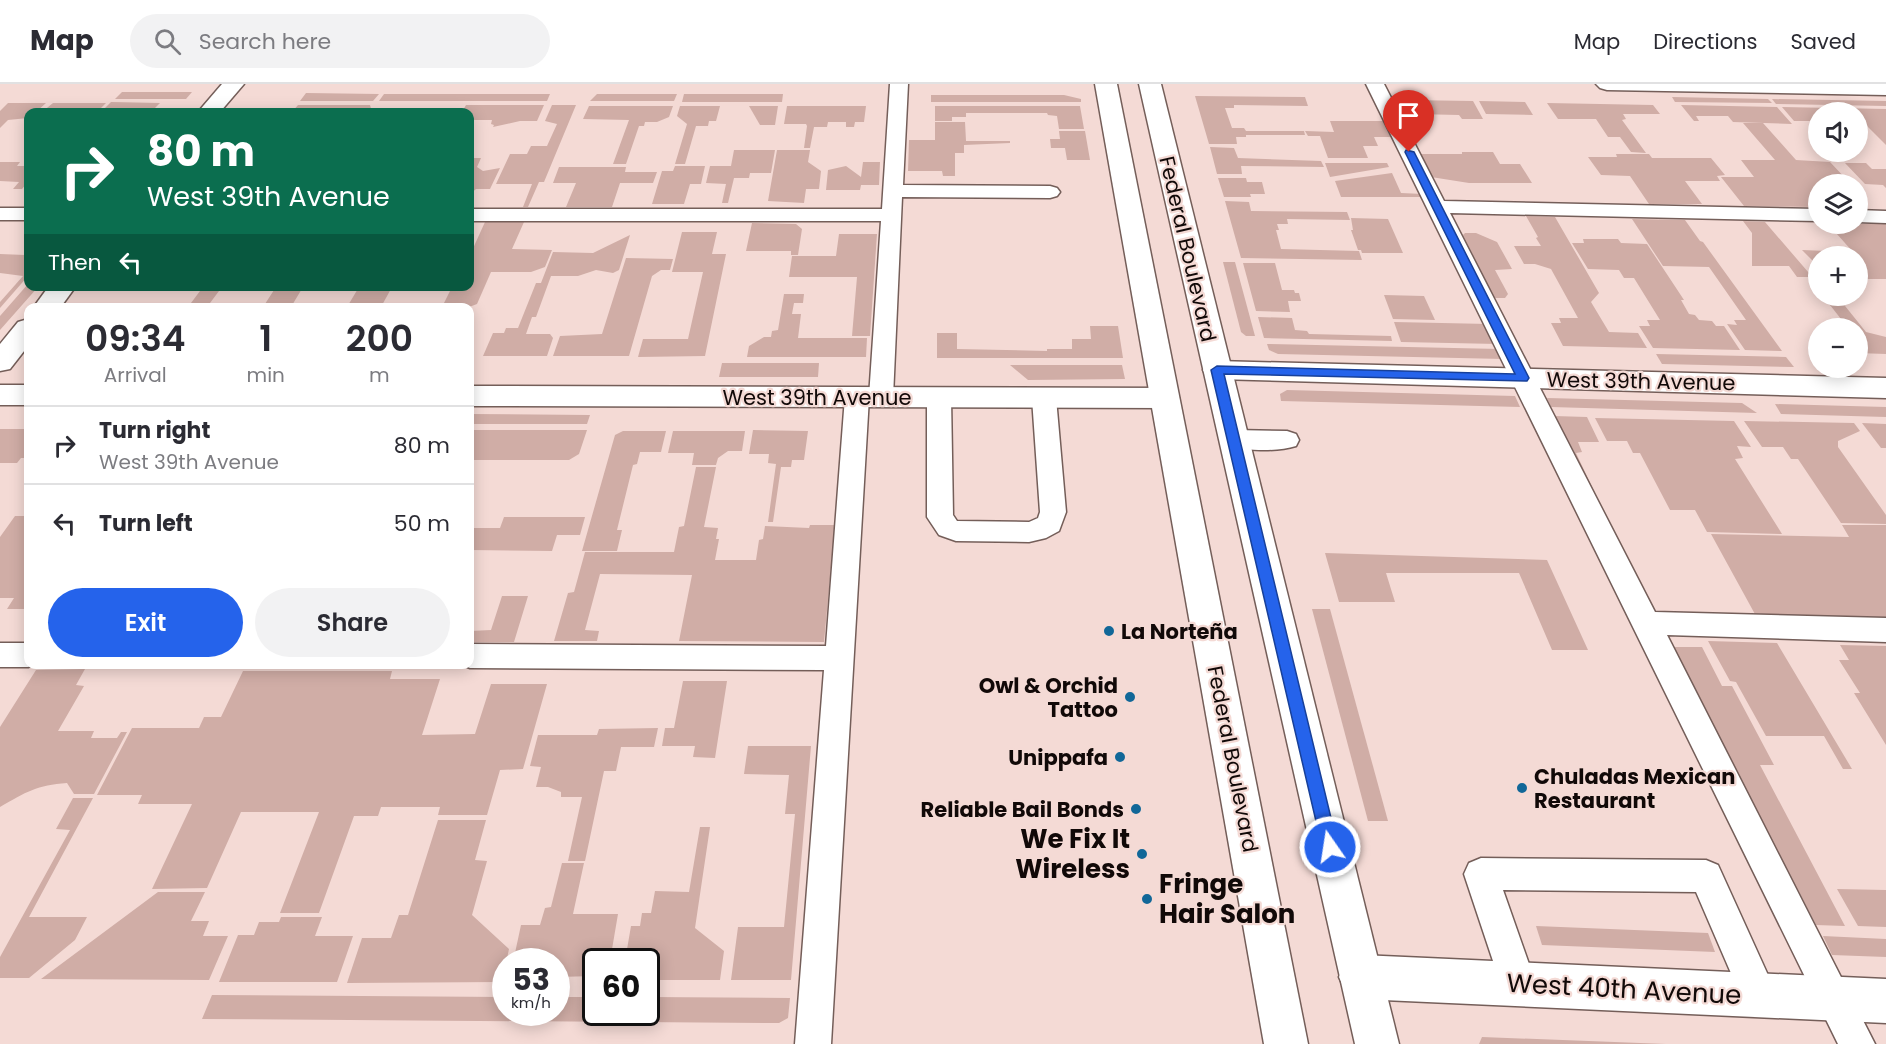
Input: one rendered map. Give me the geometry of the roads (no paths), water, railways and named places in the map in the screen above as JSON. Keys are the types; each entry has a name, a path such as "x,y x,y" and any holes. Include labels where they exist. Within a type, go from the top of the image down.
{"main road":[{"path":"212,108 233,84"},
{"name":"Federal Boulevard","path":"1106,84 1286,1044"},
{"name":"Federal Boulevard","path":"1150,84 1377,1044"},
{"path":"1607,84 1886,89"},
{"path":"50,303 59,291"},
{"path":"0,362 24,333"},
{"name":"West 39th Avenue","path":"1217,370 1886,387"},
{"path":"0,395 24,395"},
{"name":"West 39th Avenue","path":"474,396 1165,398"},
{"name":"West 40th Avenue","path":"1361,977 1886,1001"}],"lane":[{"path":"813,1044 839,658 892,215 899,84"},
{"path":"1375,84 1857,1044"},
{"path":"893,191 1050,192"},
{"path":"1437,207 1808,215"},
{"path":"0,214 24,214"},
{"path":"474,215 892,215"},
{"path":"1868,216 1886,217"},
{"path":"939,397 940,517 948,528 964,532 1029,532 1037,531 1050,524 1053,512 1044,398"},
{"path":"1234,439 1287,440"},
{"path":"1646,622 1886,630"},
{"path":"0,655 24,655"},
{"path":"474,656 839,658"},
{"path":"1518,984 1481,874 1706,876 1759,995"}],"place":[{"name":"La Norteña","path":"1109,631"},
{"name":"Owl & Orchid Tattoo","path":"1130,697"},
{"name":"Unippafa","path":"1120,757"},
{"name":"Chuladas Mexican Restaurant","path":"1522,788"},
{"name":"Reliable Bail Bonds","path":"1136,809"},
{"name":"We Fix It Wireless","path":"1142,854"},
{"name":"Fringe Hair Salon","path":"1147,899"}]}
